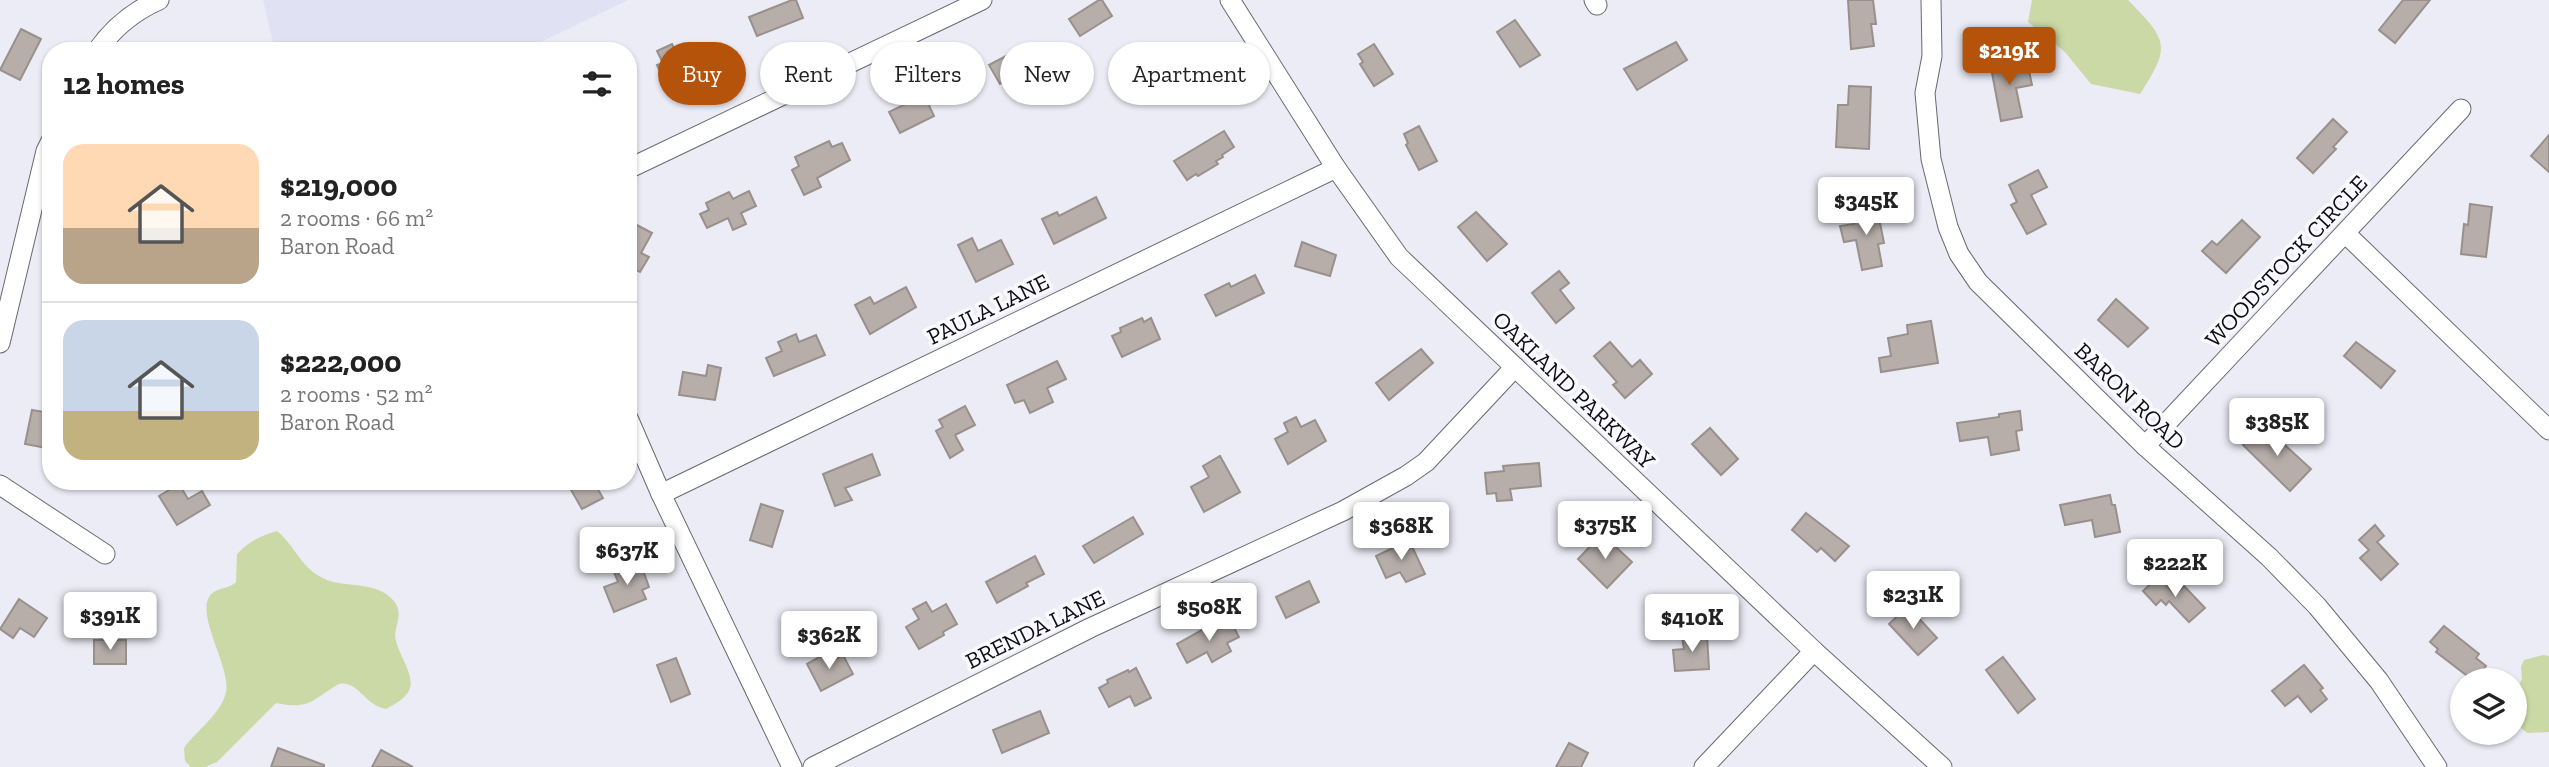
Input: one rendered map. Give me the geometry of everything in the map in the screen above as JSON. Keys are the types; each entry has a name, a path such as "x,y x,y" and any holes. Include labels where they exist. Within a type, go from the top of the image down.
{"street":[{"path":"105,42 123,21 159,0"},
{"path":"637,165 982,0"},
{"name":"OAKLAND PARKWAY","path":"1230,0 1336,168 1399,257 1814,651 1942,767"},
{"name":"BARON ROAD","path":"1931,0 1932,56 1925,93 1931,159 1948,227 1959,254 1978,282 2145,446 2269,558 2316,606 2379,681 2437,767"},
{"name":"WOODSTOCK CIRCLE","path":"2145,446 2461,109"},
{"path":"0,343 42,168"},
{"name":"PAULA LANE","path":"661,494 1336,168"},
{"path":"2344,233 2549,429"},
{"name":"BRENDA LANE","path":"813,767 1090,628 1343,511 1406,476 1426,462 1515,367"},
{"path":"637,439 792,767"},
{"path":"0,485 105,554"},
{"path":"1704,767 1814,651"}],"shaded area":[{"path":"263,0 628,0 541,42 273,42"}],"green space":[{"path":"2032,0 2128,0 2151,25 2161,44 2157,64 2140,94 2091,84 2065,52 2028,22"},
{"path":"277,531 304,564 318,575 335,582 370,587 393,600 399,616 395,636 410,677 410,688 403,698 386,709 378,707 346,684 339,684 304,704 276,703 217,762 205,767 191,767 185,761 184,748 214,714 226,692 224,670 207,617 209,597 236,582 237,554 241,550"},
{"path":"2549,656 2549,732 2527,733 2527,668 2521,667 2524,660"}],"building":[{"path":"796,0 803,18 757,36 749,17"},
{"path":"1102,0 1112,16 1080,36 1069,19"},
{"path":"1848,0 1873,0 1876,24 1871,24 1874,46 1851,49"},
{"path":"2403,0 2430,0 2395,43 2379,30"},
{"path":"1515,20 1540,55 1520,67 1497,32"},
{"path":"21,29 41,39 20,80 0,70"},
{"path":"1676,42 1687,60 1637,90 1624,69"},
{"path":"1374,44 1393,74 1374,86 1360,64 1363,62 1358,54"},
{"path":"2012,58 2014,68 2028,66 2032,85 2016,88 2022,117 2001,121 1990,62"},
{"path":"1000,59 1000,84 989,65"},
{"path":"1849,86 1871,87 1869,149 1836,147 1838,105 1848,105"},
{"path":"903,105 929,105 934,116 900,133 889,112"},
{"path":"2333,119 2347,132 2333,147 2336,149 2313,173 2297,158"},
{"path":"1419,126 1437,161 1419,170 1406,145 1408,143 1404,134"},
{"path":"1224,131 1234,147 1216,161 1218,164 1187,180 1174,161"},
{"path":"2549,135 2549,172 2531,156"},
{"path":"829,141 832,147 842,143 850,160 817,178 821,187 804,195 792,170 799,166 795,157"},
{"path":"2038,170 2047,187 2031,195 2046,224 2027,234 2011,205 2017,202 2009,185"},
{"path":"749,191 756,206 741,213 746,224 733,230 728,218 707,228 700,214 709,210 706,203 729,192 733,199"},
{"path":"1096,197 1106,218 1054,244 1042,219 1057,212 1059,216"},
{"path":"2470,204 2492,207 2486,257 2461,254 2464,224 2468,225"},
{"path":"1877,208 1884,243 1878,244 1882,266 1862,270 1856,240 1844,242 1840,226 1854,224 1852,213"},
{"path":"1476,212 1507,244 1487,261 1458,227"},
{"path":"2242,220 2260,237 2226,273 2202,251 2212,241 2217,245"},
{"path":"637,225 652,233 641,253 649,257 640,272 637,270"},
{"path":"972,238 978,251 1001,240 1013,264 976,282 958,245"},
{"path":"1302,242 1336,255 1330,276 1295,266"},
{"path":"1559,271 1569,283 1560,290 1574,308 1556,323 1532,293"},
{"path":"1255,275 1264,293 1216,316 1205,295 1229,283 1231,287"},
{"path":"906,287 916,307 870,334 855,305 870,297 874,304"},
{"path":"2116,299 2148,328 2128,347 2098,320"},
{"path":"1142,318 1144,322 1151,318 1160,339 1122,357 1112,336 1121,332 1120,328"},
{"path":"1931,321 1938,363 1881,372 1879,358 1891,356 1888,338 1908,334 1907,325"},
{"path":"796,334 799,342 816,335 825,355 774,376 766,358 782,351 778,342"},
{"path":"1610,342 1632,367 1640,360 1652,374 1625,398 1613,385 1617,382 1594,356"},
{"path":"2356,342 2395,371 2381,388 2344,356"},
{"path":"1421,349 1433,363 1389,400 1376,383"},
{"path":"1057,361 1066,379 1047,388 1053,402 1030,413 1024,400 1015,403 1007,385"},
{"path":"708,365 721,368 715,400 679,395 683,372 706,376"},
{"path":"965,406 975,425 955,435 963,450 950,458 936,431 943,427 939,420"},
{"path":"32,410 42,412 42,447 25,444"},
{"path":"2020,411 2022,430 2016,431 2019,450 1991,455 1988,437 1960,441 1957,423"},
{"path":"1296,417 1301,427 1315,420 1326,441 1288,464 1275,439 1288,432 1284,423"},
{"path":"2263,425 2311,469 2290,491 2243,445"},
{"path":"1710,428 1738,459 1721,475 1692,444"},
{"path":"872,454 880,475 845,488 852,500 835,506 823,474"},
{"path":"1220,456 1240,492 1204,512 1191,487 1209,477 1203,466"},
{"path":"1539,463 1541,486 1510,489 1512,500 1497,501 1496,493 1487,494 1485,473 1504,471 1503,466"},
{"path":"169,490 183,490 188,499 202,491 210,505 177,525 159,496"},
{"path":"571,490 598,490 603,498 582,509"},
{"path":"2110,495 2112,505 2115,505 2120,532 2095,537 2092,520 2065,525 2060,505"},
{"path":"761,504 783,511 772,547 750,540"},
{"path":"1806,513 1849,546 1835,561 1821,548 1817,552 1792,530"},
{"path":"1133,517 1143,534 1094,563 1083,546"},
{"path":"2375,525 2384,536 2377,542 2398,564 2381,580 2360,558 2369,550 2359,540"},
{"path":"1602,534 1632,562 1607,588 1578,559"},
{"path":"1409,540 1425,574 1406,582 1400,572 1386,578 1376,556"},
{"path":"1035,556 1044,574 997,603 986,582"},
{"path":"640,562 649,587 642,590 646,599 614,612 604,587 618,582 614,572"},
{"path":"2158,577 2175,595 2184,586 2205,608 2189,622 2169,601 2166,605 2161,600 2156,605 2143,591"},
{"path":"1309,581 1319,602 1286,618 1276,597"},
{"path":"19,599 47,618 34,637 20,628 13,638 0,629"},
{"path":"926,602 932,612 946,604 957,624 919,649 906,627 919,619 913,609"},
{"path":"1906,608 1937,638 1918,655 1889,624"},
{"path":"1230,620 1239,637 1227,643 1231,651 1212,662 1207,652 1187,663 1177,644 1204,629 1206,633"},
{"path":"2444,626 2479,654 2476,658 2486,666 2457,668 2436,652 2438,649 2430,642"},
{"path":"1707,635 1709,669 1675,671 1673,650 1684,649 1682,637"},
{"path":"94,640 126,640 126,664 94,664"},
{"path":"825,654 829,662 843,655 853,674 821,691 807,664"},
{"path":"2003,657 2035,699 2018,713 1986,670"},
{"path":"676,658 690,694 671,702 657,665"},
{"path":"2304,665 2323,688 2320,690 2327,699 2311,712 2298,696 2285,706 2272,691"},
{"path":"1136,668 1151,698 1135,706 1130,696 1109,707 1099,688 1108,683 1107,680"},
{"path":"1040,711 1049,733 1002,753 993,730"},
{"path":"1569,743 1588,753 1581,767 1556,767"},
{"path":"278,748 324,765 324,767 271,767"},
{"path":"381,750 413,767 372,767"}]}
